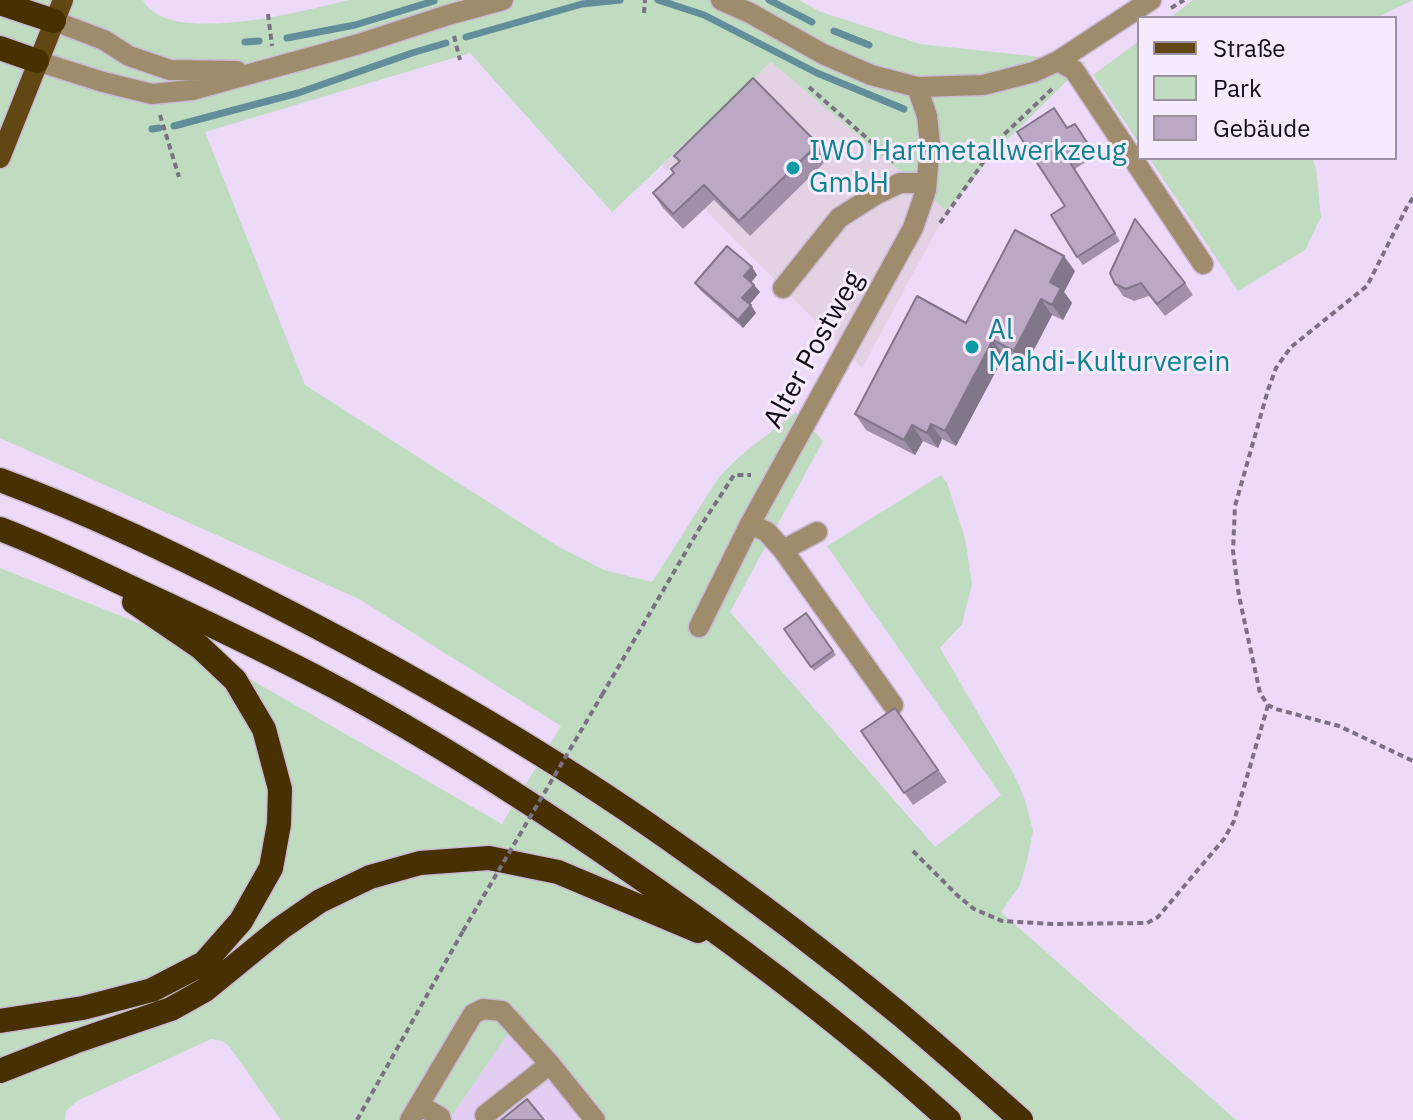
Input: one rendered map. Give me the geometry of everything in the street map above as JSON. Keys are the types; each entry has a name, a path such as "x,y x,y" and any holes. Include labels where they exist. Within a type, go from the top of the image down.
{"highway":[{"path":"0,3 58,10"},
{"path":"0,48 37,61"},
{"path":"0,480 174,554 345,640 570,772 668,838 787,925 901,1016 1021,1120"},
{"path":"0,529 39,544 208,624 334,687 451,754 574,831 743,950 895,1070 949,1120"},
{"path":"0,1021 83,1008 152,990 204,963 241,921 271,868 279,824 280,789 264,729 235,680 200,647 79,564"},
{"path":"0,1071 171,1009 205,990 281,928 320,901 370,877 420,863 489,858 558,872 743,950"}],"main road":[{"path":"0,158 58,10"}],"street":[{"path":"37,61 152,94 192,90 503,0"},
{"path":"721,0 823,54 871,75 917,87 983,85 1034,72 1058,61 1151,0"},
{"path":"58,10 129,56 170,70 268,69"},
{"path":"1058,61 1074,70 1203,264"},
{"name":"Alter Postweg","path":"699,627 750,524 913,228 926,190 930,144 927,116 917,87"},
{"path":"783,288 839,218 900,183 919,183 926,190"},
{"path":"750,524 767,532 783,550 893,705"},
{"path":"783,550 817,532"},
{"path":"441,1120 440,1117 415,1113 473,1014 483,1009 502,1011 595,1120"},
{"path":"485,1115 550,1064"}],"path":[{"path":"644,13 645,0"},
{"path":"268,14 268,69"},
{"path":"809,87 926,190"},
{"path":"152,94 179,177"},
{"path":"1413,198 1367,286 1291,347 1276,368 1235,506 1233,551 1239,596 1260,693 1268,705 1339,726 1413,761"},
{"path":"357,1120 463,931 702,524 734,475 762,476 774,481"},
{"path":"913,851 974,909 1002,921 1147,923 1158,917 1224,839 1234,821 1268,705"}],"shaded area":[{"path":"771,62 947,211 862,368 662,166"},
{"path":"518,1019 605,1120 449,1120"}],"green space":[{"path":"0,0 143,0 157,14 179,22 207,24 272,17 349,0 799,0 821,12 920,44 1086,62 997,150 947,211 771,62 612,212 470,53 205,132 305,385 559,547 604,570 652,582 719,477 740,456 796,412 823,441 730,612 935,847 1001,795 827,546 941,475 947,483 965,538 972,584 962,624 940,648 1017,780 1033,831 1020,885 1001,912 1236,1120 605,1120 518,1019 449,1120 281,1120 229,1046 211,1039 77,1101 66,1111 65,1120 0,1120 0,568 184,641 502,824 561,726 359,599 0,438"},
{"path":"1193,0 1413,0 1380,16 1173,16"},
{"path":"1137,42 1137,140 1093,75"},
{"path":"1150,160 1313,160 1321,217 1305,250 1238,291"}],"building":[{"name":"IWO Hartmetallwerkzeug GmbH","path":"753,78 818,144 739,221 704,185 673,214 653,193 674,173 671,169 680,161 674,156"},
{"path":"1054,108 1067,128 1075,124 1090,147 1069,161 1115,233 1077,257 1051,215 1065,206 1017,132"},
{"path":"1135,219 1185,283 1157,304 1141,283 1126,289 1115,284 1110,273"},
{"name":"Al Mahdi-Kulturverein","path":"1015,230 1064,256 1050,282 1061,288 1052,305 1041,299 1014,351 993,340 945,431 931,424 927,433 912,425 904,440 855,414 917,296 966,323"},
{"path":"727,246 752,267 744,276 754,285 742,298 751,305 738,320 695,283"},
{"path":"806,613 833,651 811,667 784,629"},
{"path":"895,708 938,770 904,793 861,731"},
{"path":"527,1099 544,1120 501,1120"}],"waterway":[{"path":"466,37 582,4 620,0"},
{"path":"658,0 704,15 817,73 904,109"},
{"path":"769,0 812,22"},
{"path":"287,38 355,25 434,1"},
{"path":"834,31 869,45"},
{"path":"245,42 259,41"},
{"path":"174,126 298,93 446,43"},
{"path":"152,129 159,128"}],"place":[{"name":"IWO Hartmetallwerkzeug GmbH","path":"793,168"},
{"name":"Al Mahdi-Kulturverein","path":"972,347"}]}
